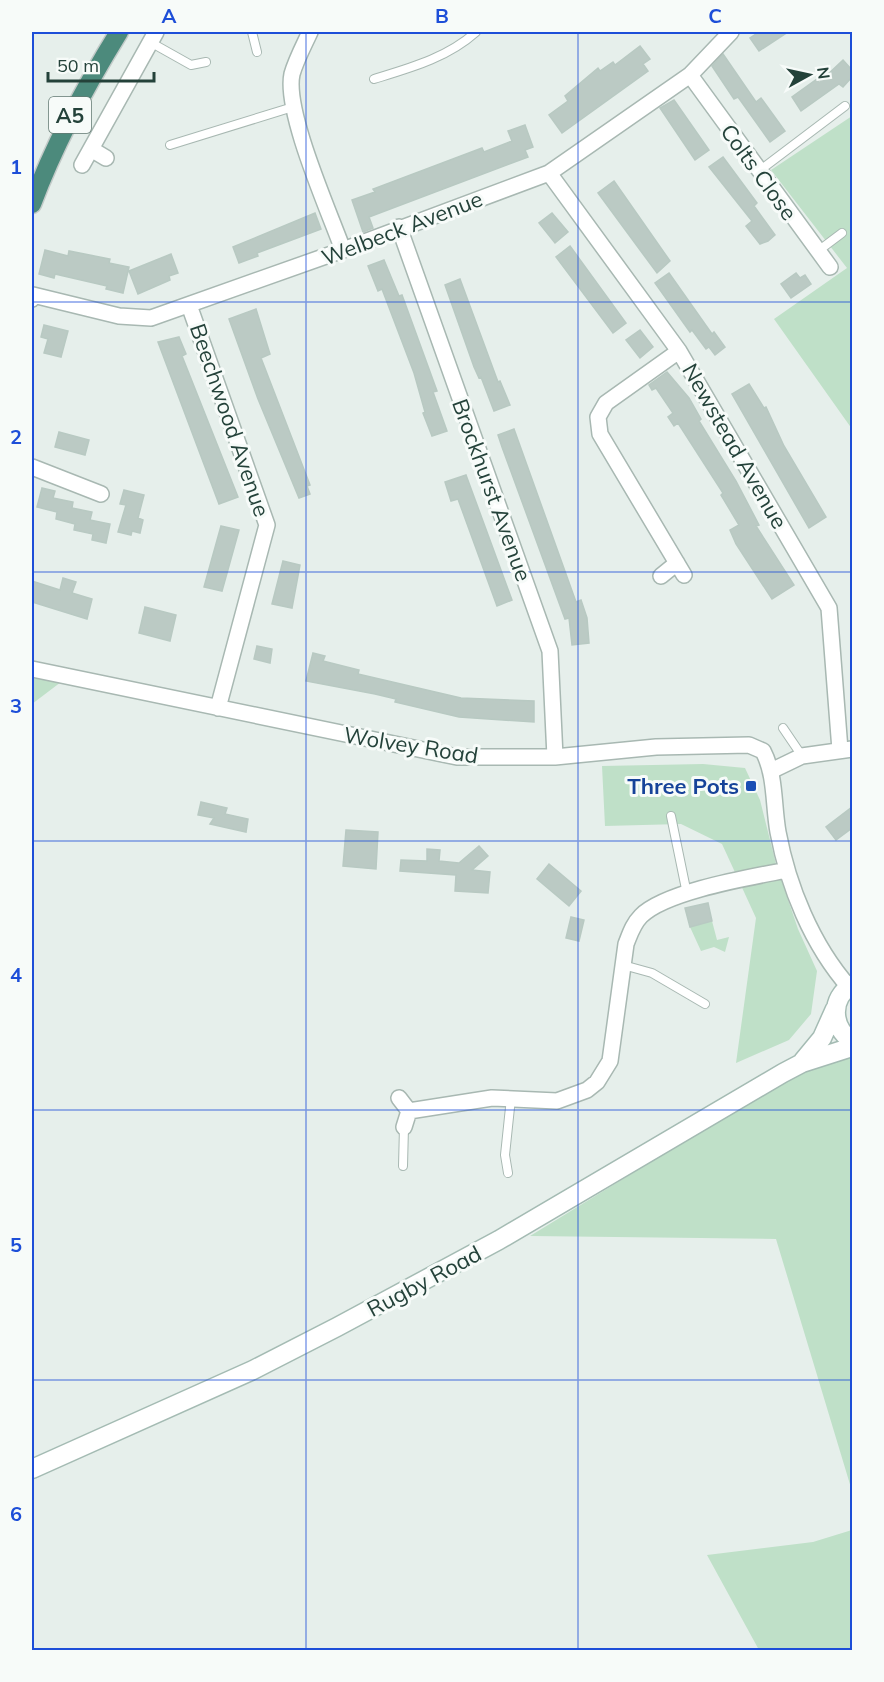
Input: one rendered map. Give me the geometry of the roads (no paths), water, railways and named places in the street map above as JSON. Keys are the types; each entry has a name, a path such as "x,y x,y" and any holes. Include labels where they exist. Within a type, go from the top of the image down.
{"highway":[{"name":"A5","path":"32,204 51,153 81,94 119,32"}],"main road":[{"name":"Rugby Road","path":"801,1063 822,1038 840,996 851,986"},
{"path":"835,1008 839,1028 852,1041"},
{"name":"Rugby Road","path":"32,1469 253,1370 338,1327 499,1240 658,1144 801,1063 852,1047"}],"street":[{"path":"310,32 292,74 293,107 343,250"},
{"name":"Welbeck Avenue","path":"32,297 119,316 151,318 343,250 399,227 549,173 690,75 731,32"},
{"path":"82,165 153,37"},
{"name":"Colts Close","path":"690,75 830,267"},
{"path":"91,149 106,158"},
{"name":"Newstead Avenue","path":"549,173 679,351 829,608 846,749"},
{"name":"Brockhurst Avenue","path":"399,227 550,651 555,757"},
{"name":"Beechwood Avenue","path":"189,305 267,525 218,708"},
{"path":"661,576 681,569 600,434 598,417 606,403 679,351"},
{"path":"32,467 101,494"},
{"name":"Wolvey Road","path":"32,669 458,757 555,757 656,747 749,745 763,751 772,770"},
{"path":"846,749 802,756 772,770 773,802 787,870 810,927 851,986"},
{"path":"410,1111 474,1099 511,1098 557,1101 587,1090 597,1082 610,1061 626,944 633,926 642,915 655,906 715,886 787,870"},
{"path":"399,1098 410,1111"},
{"path":"404,1127 410,1111"}],"lane":[{"path":"252,32 257,52"},
{"path":"374,79 423,64 465,42 476,32"},
{"path":"153,37 191,65 206,62"},
{"path":"759,171 845,106"},
{"path":"170,145 293,107"},
{"path":"817,252 842,234"},
{"path":"783,728 802,756"},
{"path":"671,816 687,895"},
{"path":"623,966 652,973 705,1004"},
{"path":"508,1173 505,1155 511,1098"},
{"path":"403,1166 404,1127"}],"place":[{"name":"Three Pots","path":"751,786"}]}
